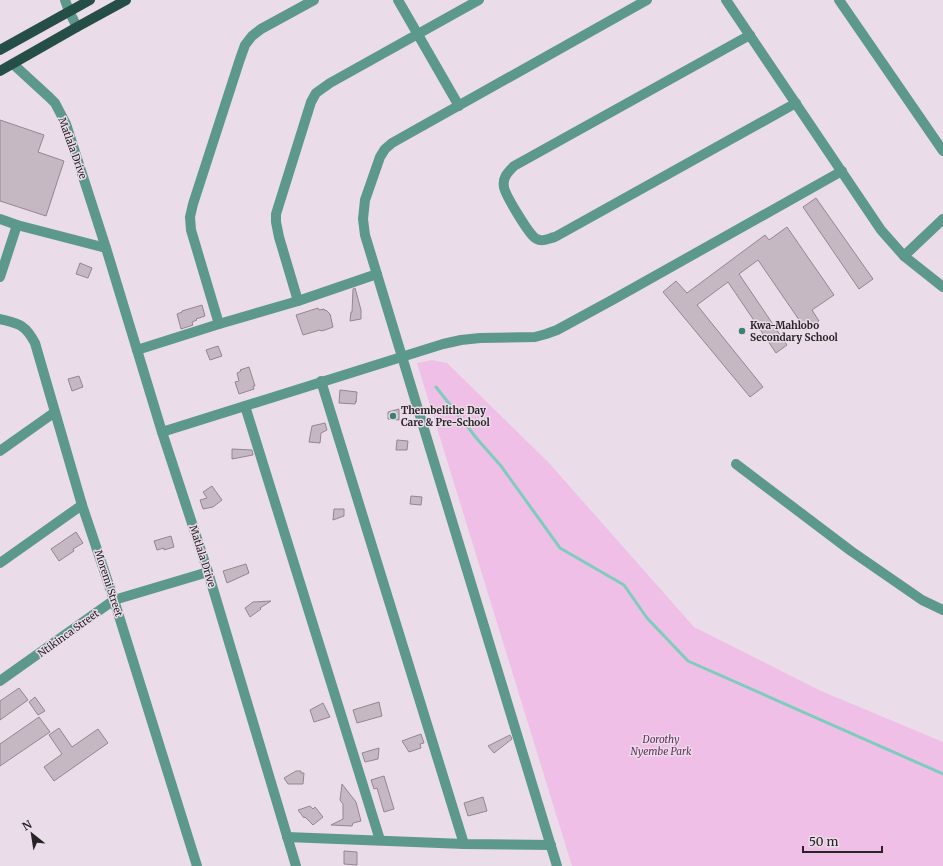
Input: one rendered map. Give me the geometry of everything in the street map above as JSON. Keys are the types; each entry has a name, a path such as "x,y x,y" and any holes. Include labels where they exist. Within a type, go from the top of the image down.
{"main road":[{"path":"0,50 90,0"},
{"path":"0,71 126,0"}],"street":[{"path":"66,0 69,11 77,27"},
{"path":"219,324 191,230 190,217 192,204 246,45 252,36 261,29 314,0"},
{"path":"398,0 459,106"},
{"path":"298,301 279,237 276,214 311,102 316,93 330,83 480,0"},
{"path":"557,866 365,235 363,219 365,200 380,157 385,149 392,143 648,0"},
{"path":"726,0 881,230 904,256 943,287"},
{"path":"840,0 943,151"},
{"path":"750,35 514,166 504,179 504,187 507,195 528,230 534,238 540,240 547,240 555,237 796,103"},
{"name":"Matlala Drive","path":"13,64 55,103 66,124 106,248 162,432 208,572 296,866"},
{"path":"162,432 442,344 480,338 535,337 557,330 842,171"},
{"path":"0,219 17,225 106,248"},
{"path":"904,256 943,219"},
{"path":"0,277 17,225"},
{"path":"137,350 298,301 377,274"},
{"name":"Moremi Street","path":"0,319 20,325 26,329 35,343 82,505 114,600 197,866"},
{"path":"321,381 464,844"},
{"path":"245,406 380,840"},
{"path":"0,451 55,412"},
{"path":"736,464 850,551 922,600 943,610"},
{"path":"0,563 82,505"},
{"name":"Ntikinca Street","path":"0,681 114,600 208,572"},
{"path":"287,837 464,844 551,845"}],"green space":[{"name":"Dorothy Nyembe Park","path":"432,360 447,363 549,463 694,627 821,691 943,742 943,866 572,866 417,363"}],"building":[{"path":"0,120 44,135 38,152 64,161 46,216 0,201"},
{"path":"816,198 873,279 859,289 803,207"},
{"path":"787,227 834,295 812,310 819,321 806,330 758,260 739,274 787,345 776,353 728,282 697,305 763,387 750,397 663,292 676,281 687,293 765,235 769,240"},
{"path":"80,263 92,268 88,278 76,274"},
{"path":"355,288 361,310 361,319 350,321 353,289"},
{"path":"202,305 205,316 192,322 193,325 181,329 177,314"},
{"path":"318,308 319,310 326,310 330,314 333,327 303,335 296,315"},
{"path":"218,346 222,356 210,360 206,350"},
{"path":"249,367 255,386 253,386 254,389 239,394 235,382 239,381 237,373 241,371 240,370"},
{"path":"79,376 83,387 72,391 68,379"},
{"path":"340,390 357,392 355,404 339,403"},
{"name":"Thembelithe Day Care & Pre-School","path":"399,409 399,420 388,419 388,412"},
{"path":"325,423 327,430 321,433 320,443 309,442 312,426"},
{"path":"397,440 408,441 407,450 396,450"},
{"path":"232,449 252,450 253,455 232,459"},
{"path":"212,486 222,500 213,507 203,509 200,500 207,498 203,492"},
{"path":"411,496 422,497 421,505 410,504"},
{"path":"334,509 344,509 344,516 333,520"},
{"path":"76,532 83,543 59,561 51,549"},
{"path":"171,536 174,547 164,550 164,548 157,550 154,541"},
{"path":"246,564 249,573 227,583 223,571"},
{"path":"271,601 250,617 245,608 253,602"},
{"path":"19,688 28,700 0,720 0,701"},
{"path":"35,697 45,711 38,715 29,702"},
{"path":"379,702 382,716 357,723 353,710"},
{"path":"323,703 330,717 314,722 310,710"},
{"path":"39,717 50,732 0,766 0,744"},
{"path":"59,728 72,747 98,729 108,743 54,781 44,767 62,754 49,735"},
{"path":"421,734 424,743 420,744 421,748 409,752 402,741"},
{"path":"510,735 512,739 494,753 488,746"},
{"path":"379,748 378,759 365,762 362,753"},
{"path":"296,771 301,771 301,773 304,773 303,784 288,784 284,778"},
{"path":"384,776 394,809 384,812 377,788 374,789 371,780"},
{"path":"342,784 356,802 361,821 353,823 352,826 331,825 343,819 343,804 340,800"},
{"path":"483,797 487,811 468,816 464,803"},
{"path":"310,806 313,809 315,807 323,817 313,825 305,817 304,818 298,810"},
{"path":"344,851 357,852 357,865 344,864"}],"waterway":[{"path":"436,387 478,440 501,466 560,548 624,585 647,618 688,661 943,774"}],"place":[{"name":"Kwa-Mahlobo Secondary School","path":"742,331"},
{"name":"Thembelithe Day Care & Pre-School","path":"393,416"}]}
